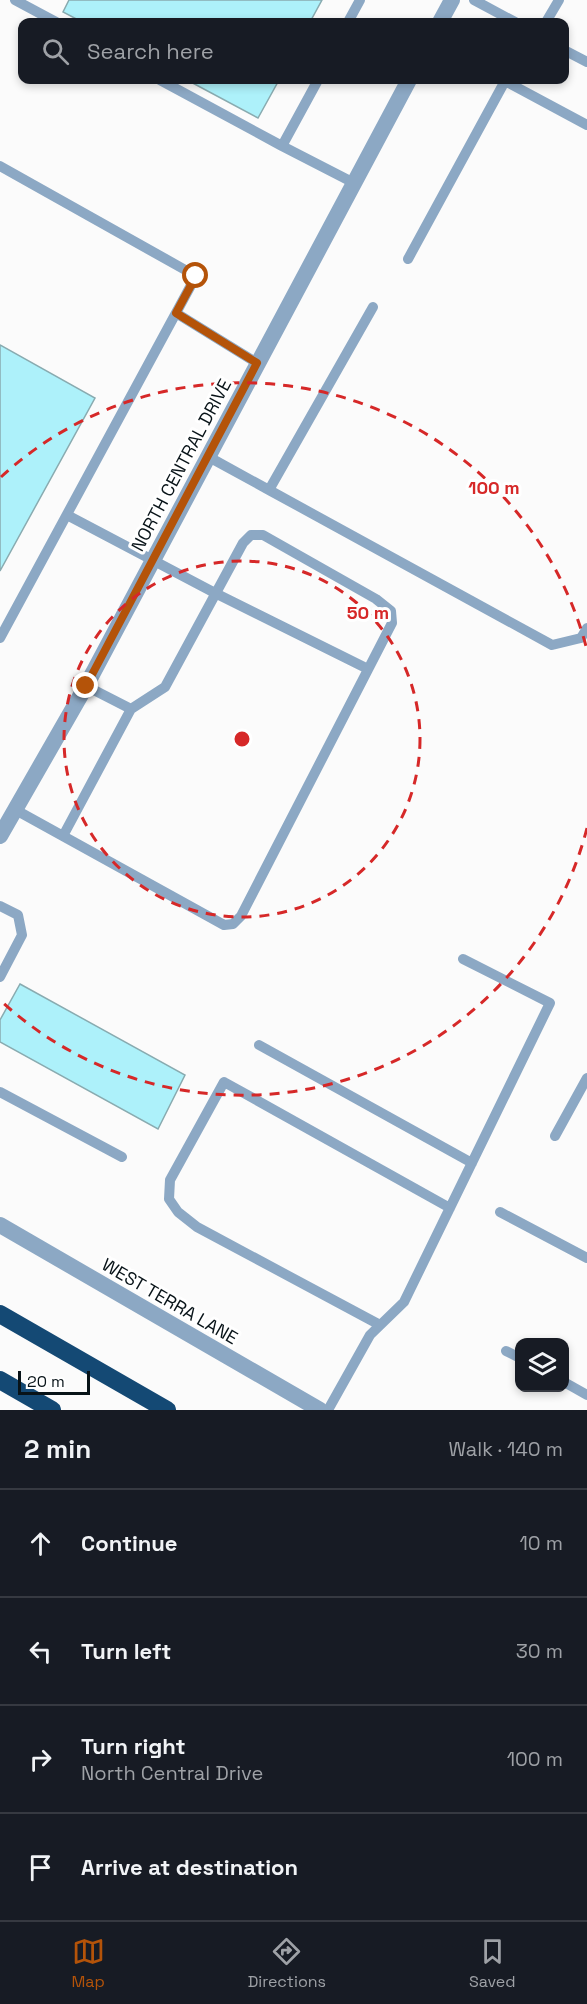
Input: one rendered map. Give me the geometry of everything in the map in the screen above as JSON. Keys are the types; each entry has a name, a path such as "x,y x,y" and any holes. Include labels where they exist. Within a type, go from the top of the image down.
{"highway":[{"path":"0,1314 167,1410"},
{"path":"0,1380 52,1410"}],"street":[{"path":"442,18 452,0"},
{"name":"NORTH CENTRAL DRIVE","path":"0,836 86,686 407,84"},
{"name":"WEST TERRA LANE","path":"0,1225 320,1410"}],"lane":[{"path":"15,0 49,18"},
{"path":"350,18 360,0"},
{"path":"474,0 508,18"},
{"path":"548,18 559,0"},
{"path":"569,53 587,62"},
{"path":"167,84 354,183"},
{"path":"282,146 316,84"},
{"path":"408,259 501,84"},
{"path":"510,84 587,125"},
{"path":"0,166 196,276 0,638"},
{"path":"269,490 373,306"},
{"path":"176,313 257,363"},
{"path":"207,456 552,645 581,638 587,628"},
{"path":"67,515 215,593 368,669"},
{"path":"14,809 224,925 233,924 242,916 392,623 391,611 376,599 263,535 251,535 243,543 165,687 131,709 63,836"},
{"path":"86,686 131,709"},
{"path":"0,906 18,915 22,935 0,977"},
{"path":"328,1410 370,1335 404,1302 550,1003 463,959"},
{"path":"259,1045 472,1163"},
{"path":"555,1136 587,1078"},
{"path":"380,1325 197,1227 178,1212 169,1199 170,1180 224,1082 450,1208"},
{"path":"0,1092 122,1157"},
{"path":"500,1212 587,1258"},
{"path":"506,1351 515,1356"},
{"path":"569,1385 587,1395"}],"building":[{"path":"69,0 322,0 312,18 74,18 63,12"},
{"path":"194,84 277,84 258,118"},
{"path":"0,345 95,398 0,571"},
{"path":"20,984 185,1075 158,1129 0,1042 0,1020"}],"route":[{"path":"86,686 257,363 176,313 196,276"}]}
